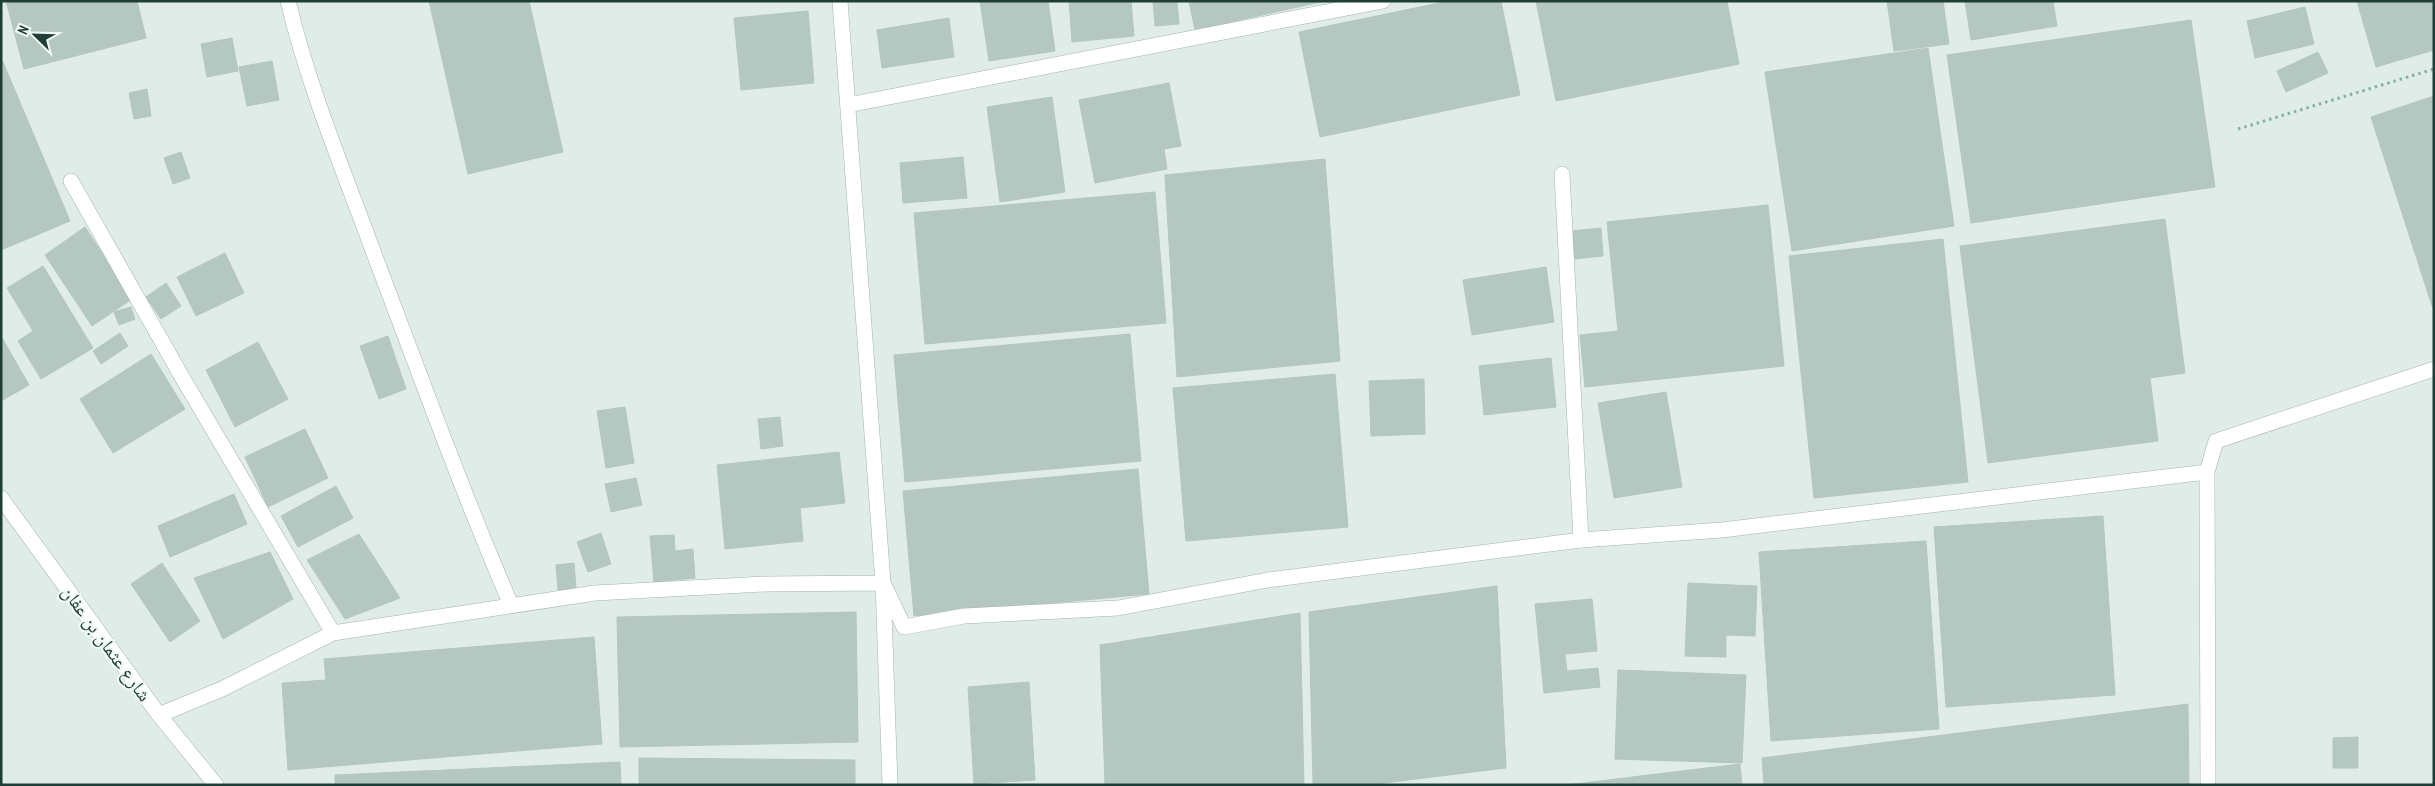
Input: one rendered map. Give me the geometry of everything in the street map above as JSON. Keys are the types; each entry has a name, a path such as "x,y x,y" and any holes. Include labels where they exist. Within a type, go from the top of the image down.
{"street":[{"path":"288,1 324,119 471,511 511,605"},
{"path":"840,1 883,583 890,785"},
{"path":"848,105 1383,1"},
{"path":"1562,174 1581,540"},
{"path":"71,180 182,377 334,633"},
{"path":"2208,785 2207,472 2216,441 2434,369"},
{"path":"883,583 904,627 964,616 1118,608 1268,580 1581,540 1722,530 2207,472"},
{"name":"شارع عثمان بن عفان","path":"1,498 159,715 216,785"},
{"path":"159,715 222,689 334,633 595,593 766,584 883,583"}],"path":[{"path":"2238,129 2434,69"}],"building":[{"path":"6,1 137,1 146,38 24,69"},
{"path":"429,1 529,1 563,152 468,174"},
{"path":"980,1 1048,1 1055,51 989,61"},
{"path":"1069,1 1131,1 1134,36 1072,42"},
{"path":"1153,1 1177,1 1179,24 1155,26"},
{"path":"1189,1 1325,1 1195,30"},
{"path":"1449,1 1501,1 1520,95 1320,137 1299,32"},
{"path":"1536,1 1727,1 1739,64 1556,101"},
{"path":"1887,1 1943,1 1949,44 1894,51"},
{"path":"1965,1 2053,1 2057,26 1971,40"},
{"path":"2357,1 2434,1 2434,50 2376,67"},
{"path":"2305,7 2314,44 2255,58 2247,21"},
{"path":"808,11 814,83 741,90 734,18"},
{"path":"949,18 954,57 882,68 877,30"},
{"path":"2191,20 2215,187 1971,223 1947,55"},
{"path":"232,38 238,71 207,77 201,44"},
{"path":"1928,48 1954,226 1792,251 1765,72"},
{"path":"2318,52 2328,73 2286,92 2277,71"},
{"path":"272,61 279,100 247,106 239,67"},
{"path":"1,62 3,62 70,221 1,250"},
{"path":"1169,83 1181,146 1164,149 1167,169 1095,183 1079,100"},
{"path":"147,89 151,116 134,119 129,93"},
{"path":"2434,96 2434,312 2371,117"},
{"path":"1052,97 1065,192 1000,202 987,107"},
{"path":"181,152 190,178 173,184 164,158"},
{"path":"963,157 967,198 903,203 900,163"},
{"path":"1325,159 1340,361 1177,377 1165,175"},
{"path":"1155,192 1166,323 925,344 914,213"},
{"path":"1768,205 1784,366 1585,387 1580,335 1618,331 1607,222"},
{"path":"2165,219 2185,373 2150,378 2158,441 1988,463 1960,246"},
{"path":"85,227 132,299 92,326 45,255"},
{"path":"1601,228 1603,256 1575,259 1572,231"},
{"path":"1943,239 1968,482 1814,498 1789,256"},
{"path":"225,253 244,293 196,316 177,277"},
{"path":"43,266 93,348 41,379 18,341 33,331 7,288"},
{"path":"1546,267 1554,322 1472,335 1463,280"},
{"path":"166,283 181,306 161,319 146,297"},
{"path":"131,307 135,319 119,325 114,312"},
{"path":"120,333 128,346 101,364 93,351"},
{"path":"1130,334 1141,461 905,482 894,355"},
{"path":"1,336 29,385 1,401"},
{"path":"388,336 406,389 379,399 360,346"},
{"path":"258,342 288,399 235,427 206,370"},
{"path":"151,354 185,409 113,453 80,399"},
{"path":"1551,358 1556,407 1484,415 1479,366"},
{"path":"1335,374 1348,527 1186,541 1173,388"},
{"path":"1424,379 1425,434 1371,436 1369,381"},
{"path":"1666,392 1682,487 1614,498 1598,403"},
{"path":"625,407 634,463 606,468 597,411"},
{"path":"780,417 783,446 761,449 758,419"},
{"path":"305,429 328,478 268,507 245,457"},
{"path":"839,452 845,503 800,508 803,541 725,549 717,465"},
{"path":"1138,469 1149,594 914,616 903,491"},
{"path":"636,478 642,505 611,512 605,484"},
{"path":"336,486 353,518 298,547 281,516"},
{"path":"234,494 247,524 170,557 158,526"},
{"path":"2103,516 2115,695 1946,707 1934,527"},
{"path":"601,533 611,564 588,572 577,542"},
{"path":"359,534 400,598 345,619 307,560"},
{"path":"674,535 675,551 693,549 695,578 654,582 650,536"},
{"path":"1926,541 1939,729 1771,741 1759,552"},
{"path":"270,552 293,599 223,639 194,578"},
{"path":"162,563 200,621 170,642 131,584"},
{"path":"574,563 576,588 558,590 556,565"},
{"path":"1688,583 1757,586 1755,636 1726,635 1726,657 1685,656"},
{"path":"1497,586 1506,768 1367,785 1313,785 1309,612"},
{"path":"1592,599 1597,651 1565,654 1567,671 1598,668 1600,687 1544,693 1535,604"},
{"path":"856,612 858,742 620,747 617,617"},
{"path":"1300,613 1304,785 1105,785 1100,645"},
{"path":"594,637 602,744 288,770 282,683 326,680 324,659"},
{"path":"1618,670 1746,675 1742,763 1615,759"},
{"path":"1029,682 1035,780 974,784 968,687"},
{"path":"2188,704 2189,785 1764,785 1762,758"},
{"path":"2358,737 2358,768 2333,768 2333,738"},
{"path":"639,758 855,760 855,785 639,785"},
{"path":"620,762 621,785 335,785 335,775"},
{"path":"1740,764 1742,785 1566,785"}]}
